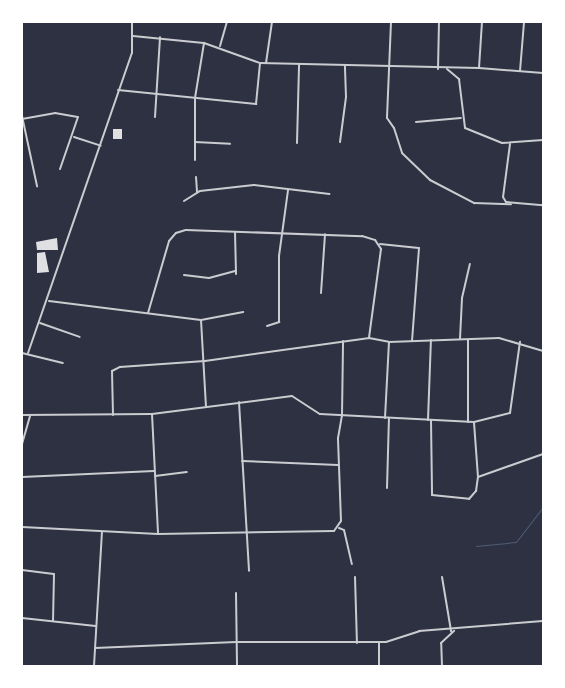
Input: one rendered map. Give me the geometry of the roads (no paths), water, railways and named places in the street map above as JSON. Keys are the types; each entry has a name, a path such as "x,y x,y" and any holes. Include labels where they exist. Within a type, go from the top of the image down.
{"street":[{"path":"28,353 49,301 101,146 118,90 132,53 132,22"},
{"path":"220,46 227,22"},
{"path":"266,63 272,22"},
{"path":"392,22 387,65 387,118 394,128 402,153 430,180 474,203 543,205"},
{"path":"438,69 439,22"},
{"path":"479,68 482,22"},
{"path":"520,72 524,22"},
{"path":"133,36 160,37 220,46 260,63 387,65 438,69 479,68 543,73"},
{"path":"155,116 160,37"},
{"path":"195,160 195,98 204,43"},
{"path":"118,90 256,104 260,63"},
{"path":"297,144 299,64"},
{"path":"340,142 346,97 345,65"},
{"path":"446,68 459,79 461,118 469,131 510,144 543,140"},
{"path":"37,186 24,135 22,117 55,113 76,115 79,119 74,137 60,169"},
{"path":"416,122 461,118"},
{"path":"74,137 101,146"},
{"path":"194,142 230,144"},
{"path":"510,144 503,197 511,204"},
{"path":"196,177 197,192"},
{"path":"184,201 197,192 254,185 329,194"},
{"path":"267,326 279,322 282,232 288,190"},
{"path":"148,313 169,241 176,233 186,230 282,232 362,236 380,244 419,248 412,341"},
{"path":"184,275 208,278 236,273 235,232"},
{"path":"321,293 325,234"},
{"path":"369,338 380,244"},
{"path":"460,339 462,298 470,264"},
{"path":"49,301 201,320 243,312"},
{"path":"201,320 205,361 206,407"},
{"path":"40,323 80,337"},
{"path":"113,415 114,368 205,361 369,338 389,342 499,338 520,342 543,351"},
{"path":"431,340 429,420 432,494 469,500 476,491 478,477 474,422"},
{"path":"468,340 468,422"},
{"path":"339,528 338,465 342,416 343,342"},
{"path":"385,418 389,342"},
{"path":"22,415 152,414 292,396 311,410 342,416 474,422 510,413 520,342"},
{"path":"22,353 28,353 63,363"},
{"path":"239,402 248,531 249,571"},
{"path":"152,414 158,534"},
{"path":"22,444 30,416"},
{"path":"387,488 389,418"},
{"path":"478,477 543,454"},
{"path":"242,460 338,465"},
{"path":"22,477 154,471"},
{"path":"154,476 187,472"},
{"path":"22,527 158,534 248,531 327,532 339,528 344,530 352,564"},
{"path":"94,666 102,532"},
{"path":"22,570 54,574 53,621"},
{"path":"355,577 357,643"},
{"path":"442,577 453,631"},
{"path":"236,593 237,666"},
{"path":"22,618 96,626"},
{"path":"95,648 236,642 379,643 419,631 453,631 543,620"},
{"path":"442,666 441,643 453,631"},
{"path":"379,643 379,666"}],"waterway":[{"path":"476,546 516,542 543,507"}]}
